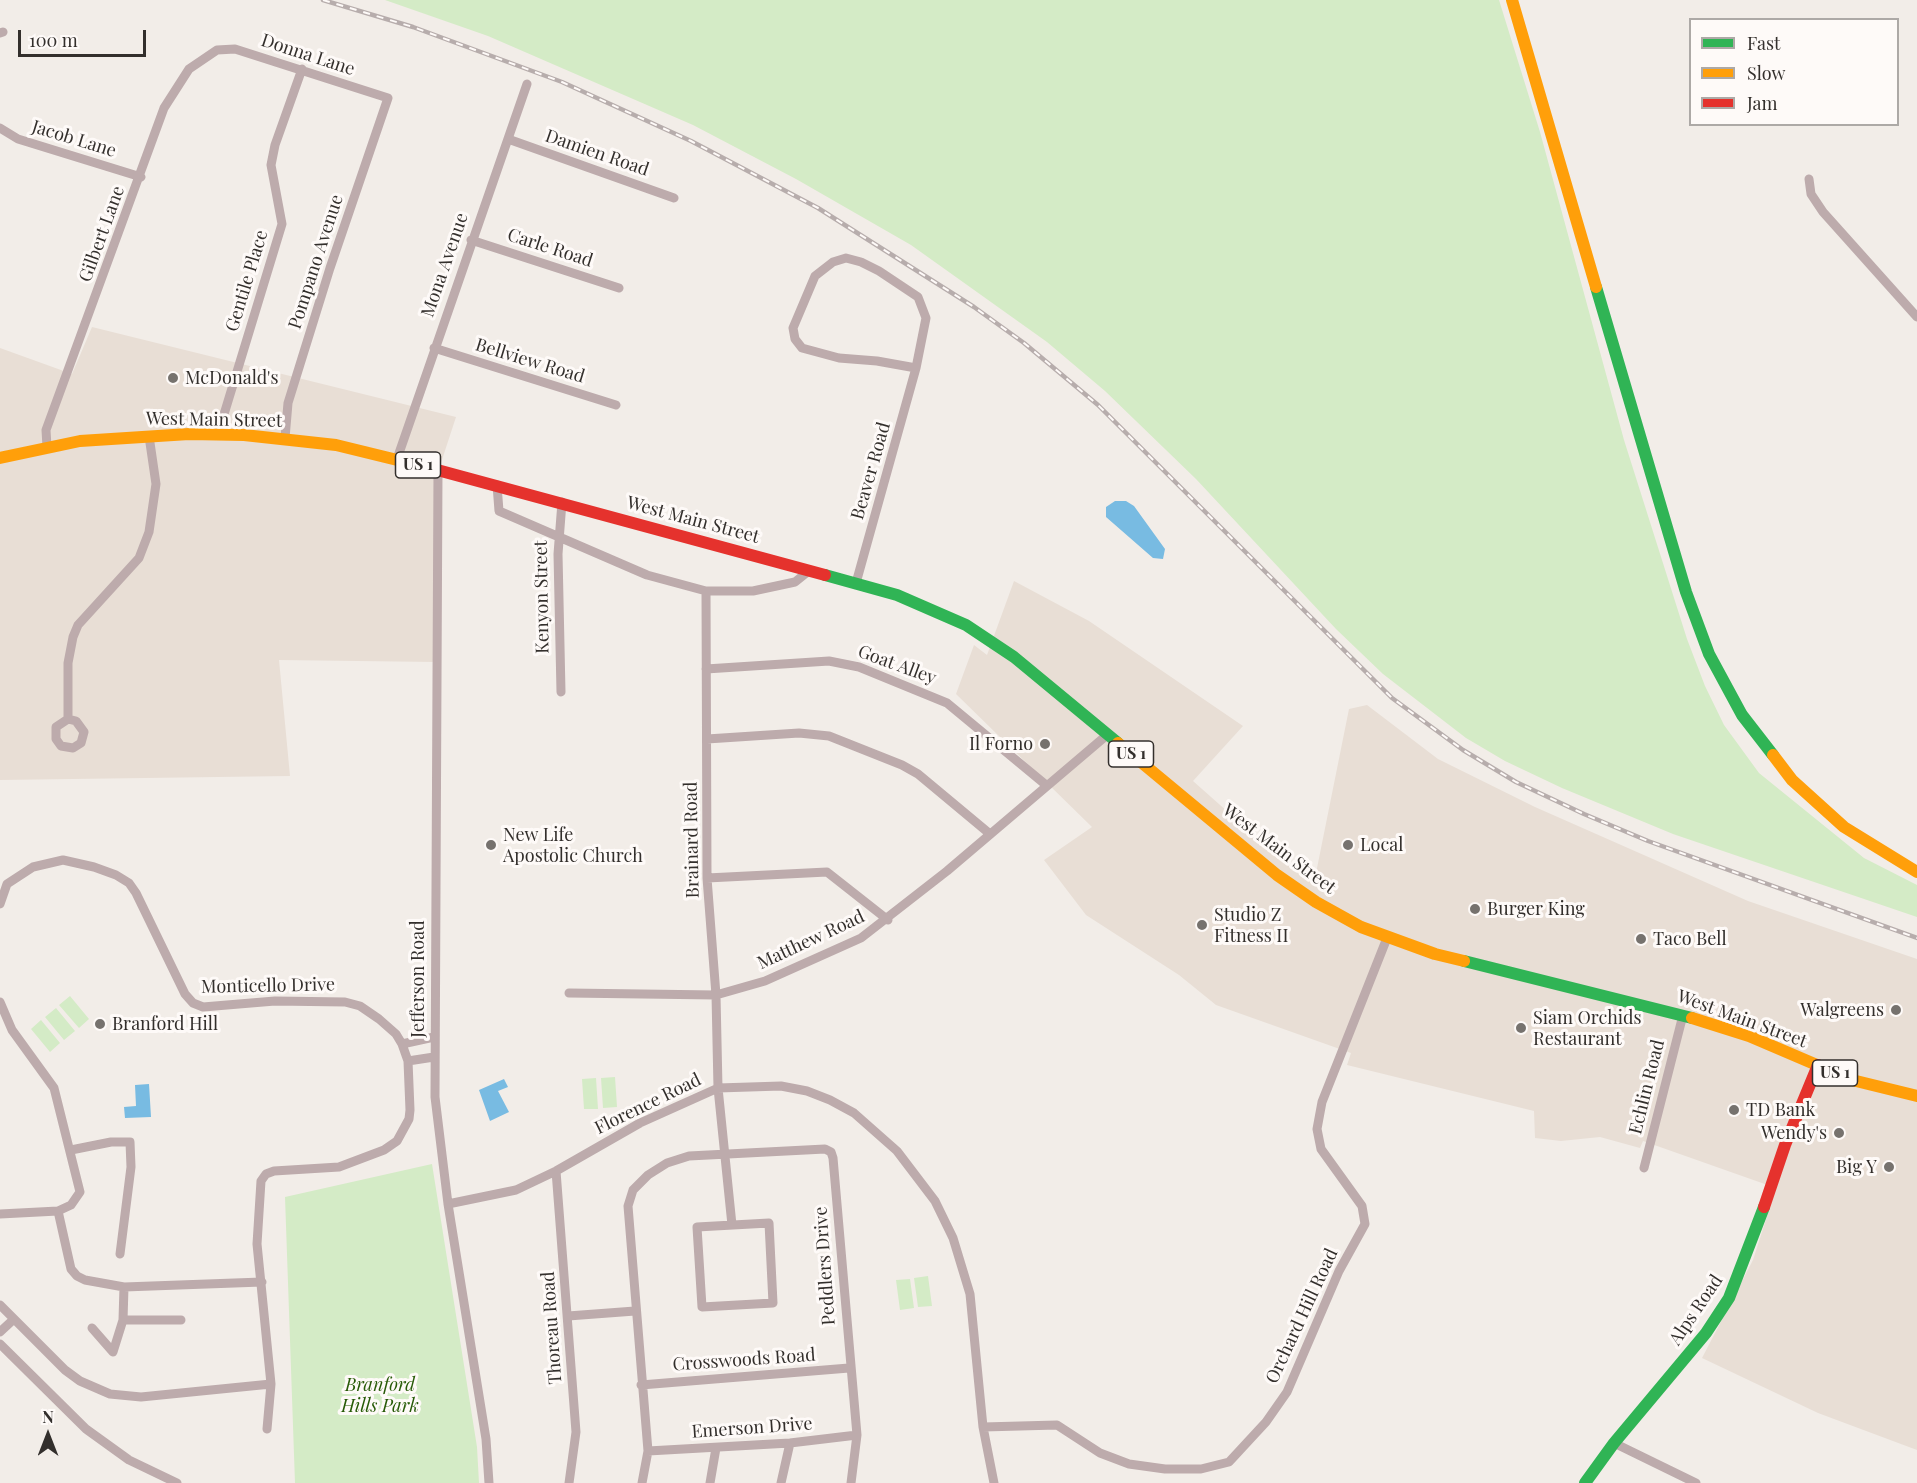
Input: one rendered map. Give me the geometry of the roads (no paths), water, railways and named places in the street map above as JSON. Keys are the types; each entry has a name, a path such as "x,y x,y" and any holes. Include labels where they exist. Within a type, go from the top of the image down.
{"main road":[{"path":"1512,0 1686,592 1709,654 1742,716 1792,780 1844,827 1875,849 1917,872"},
{"path":"1520,0 1693,590 1715,652 1752,718 1797,775 1848,821 1917,864"},
{"name":"West Main Street","path":"0,458 48,447 105,438 218,434 285,438 397,459 810,570 913,601 966,625 1014,657 1296,889 1333,913 1386,938 1452,958 1683,1015 1749,1036 1877,1088 1917,1096"},
{"name":"Alps Road","path":"1585,1483 1614,1443 1686,1358 1729,1298 1741,1272 1782,1154 1818,1065"}],"street":[{"name":"Donna Lane","path":"217,50 235,49 388,98"},
{"name":"Gilbert Lane","path":"48,447 46,430 141,177 164,108 189,69 217,50"},
{"name":"Gentile Place","path":"218,434 282,224 271,165 275,145 302,69"},
{"name":"Mona Avenue","path":"397,459 471,240 527,84"},
{"name":"Pompano Avenue","path":"285,438 288,403 330,268 388,98"},
{"name":"Jacob Lane","path":"0,128 18,140 141,177"},
{"name":"Damien Road","path":"508,139 674,198"},
{"path":"1809,179 1811,194 1823,212 1917,317"},
{"name":"Carle Road","path":"471,240 619,288"},
{"name":"Beaver Road","path":"856,583 916,368 926,318 918,297 861,262 846,258 833,262 815,276 793,328 795,339 802,348 839,358 877,361 916,368"},
{"name":"Bellview Road","path":"434,348 616,405"},
{"path":"68,719 68,663 78,625 139,558 149,532 156,484 149,436"},
{"name":"Jefferson Road","path":"438,471 434,1057 438,1138 486,1439 489,1483"},
{"path":"497,485 499,511 647,575 706,591 753,591 795,582 810,570"},
{"name":"Kenyon Street","path":"561,692 558,537 562,502"},
{"name":"Brainard Road","path":"706,591 707,878 716,994 718,1088"},
{"name":"Goat Alley","path":"706,669 829,661 859,667 947,703 1046,785"},
{"path":"707,739 799,733 829,736 902,765 918,774 990,834"},
{"name":"Matthew Road","path":"569,993 716,994 765,981 861,938 888,920 1107,735"},
{"name":"Monticello Drive","path":"0,904 7,884 33,867 63,860 94,867 116,875 129,883 185,994 193,1003 203,1006 275,1001 345,1002 360,1006 379,1019 396,1034 402,1044 408,1060 410,1110 409,1119 397,1141 384,1150 339,1167 274,1171 266,1174 261,1181 257,1244 270,1384 267,1429"},
{"path":"707,878 827,872 888,920"},
{"name":"Orchard Hill Road","path":"983,1427 1057,1425 1100,1453 1129,1464 1165,1469 1201,1469 1229,1462 1266,1422 1287,1392 1339,1271 1365,1224 1362,1206 1320,1149 1317,1129 1322,1102 1386,938"},
{"path":"0,1002 12,1030 54,1088 80,1192 71,1204 58,1211 0,1214"},
{"name":"Echlin Road","path":"1644,1168 1683,1015"},
{"path":"402,1044 435,1037"},
{"path":"408,1060 434,1057"},
{"name":"Florence Road","path":"448,1204 516,1190 556,1171 640,1123 718,1088 781,1086 807,1091 830,1100 854,1113 877,1132 917,1175 935,1201 953,1238 970,1294 983,1427 994,1483"},
{"path":"718,1088 732,1225"},
{"path":"71,1150 111,1142 130,1142 131,1167 120,1254"},
{"name":"Peddlers Drive","path":"642,1483 648,1451 640,1385 628,1206 633,1190 648,1175 667,1163 689,1156 726,1152 825,1149 831,1152 857,1436 851,1483"},
{"name":"Thoreau Road","path":"556,1171 576,1432 568,1483"},
{"path":"58,1211 71,1269 85,1280 124,1287 262,1282"},
{"path":"769,1223 772,1303 702,1307 697,1227 732,1225 769,1223"},
{"path":"92,1328 113,1352 123,1320 124,1287"},
{"path":"1,1309 65,1370 80,1381 110,1394 141,1397 270,1384"},
{"path":"568,1316 635,1311"},
{"path":"0,1332 14,1319"},
{"path":"123,1320 181,1320"},
{"path":"0,1344 86,1430 129,1460 177,1483"},
{"name":"Crosswoods Road","path":"640,1385 849,1368"},
{"name":"Emerson Drive","path":"648,1451 790,1443 857,1436"},
{"path":"781,1483 790,1443"},
{"path":"1614,1443 1696,1483"},
{"path":"710,1483 716,1448"}],"water":[{"path":"1115,501 1126,501 1134,506 1165,549 1163,559 1153,558 1106,517 1106,507"},
{"path":"504,1079 508,1087 498,1091 509,1112 490,1121 479,1090"},
{"path":"149,1084 151,1117 125,1118 124,1107 136,1106 135,1085"}],"railway":[{"path":"323,0 413,27 562,82 691,141 818,208 974,307 1024,343 1098,405 1392,698 1463,750 1516,782 1648,841 1917,938"}],"place":[{"name":"McDonald's","path":"173,378"},
{"name":"Il Forno","path":"1045,744"},
{"name":"New Life Apostolic Church","path":"491,845"},
{"name":"Local","path":"1348,845"},
{"name":"Burger King","path":"1475,909"},
{"name":"Studio Z Fitness II","path":"1202,925"},
{"name":"Taco Bell","path":"1641,939"},
{"name":"Walgreens","path":"1896,1010"},
{"name":"Branford Hill","path":"100,1024"},
{"name":"Siam Orchids Restaurant","path":"1521,1028"},
{"name":"TD Bank","path":"1734,1110"},
{"name":"Wendy's","path":"1839,1133"},
{"name":"Big Y","path":"1889,1167"}],"park label":[{"name":"Branford Hills Park","path":"380,1395"}]}
